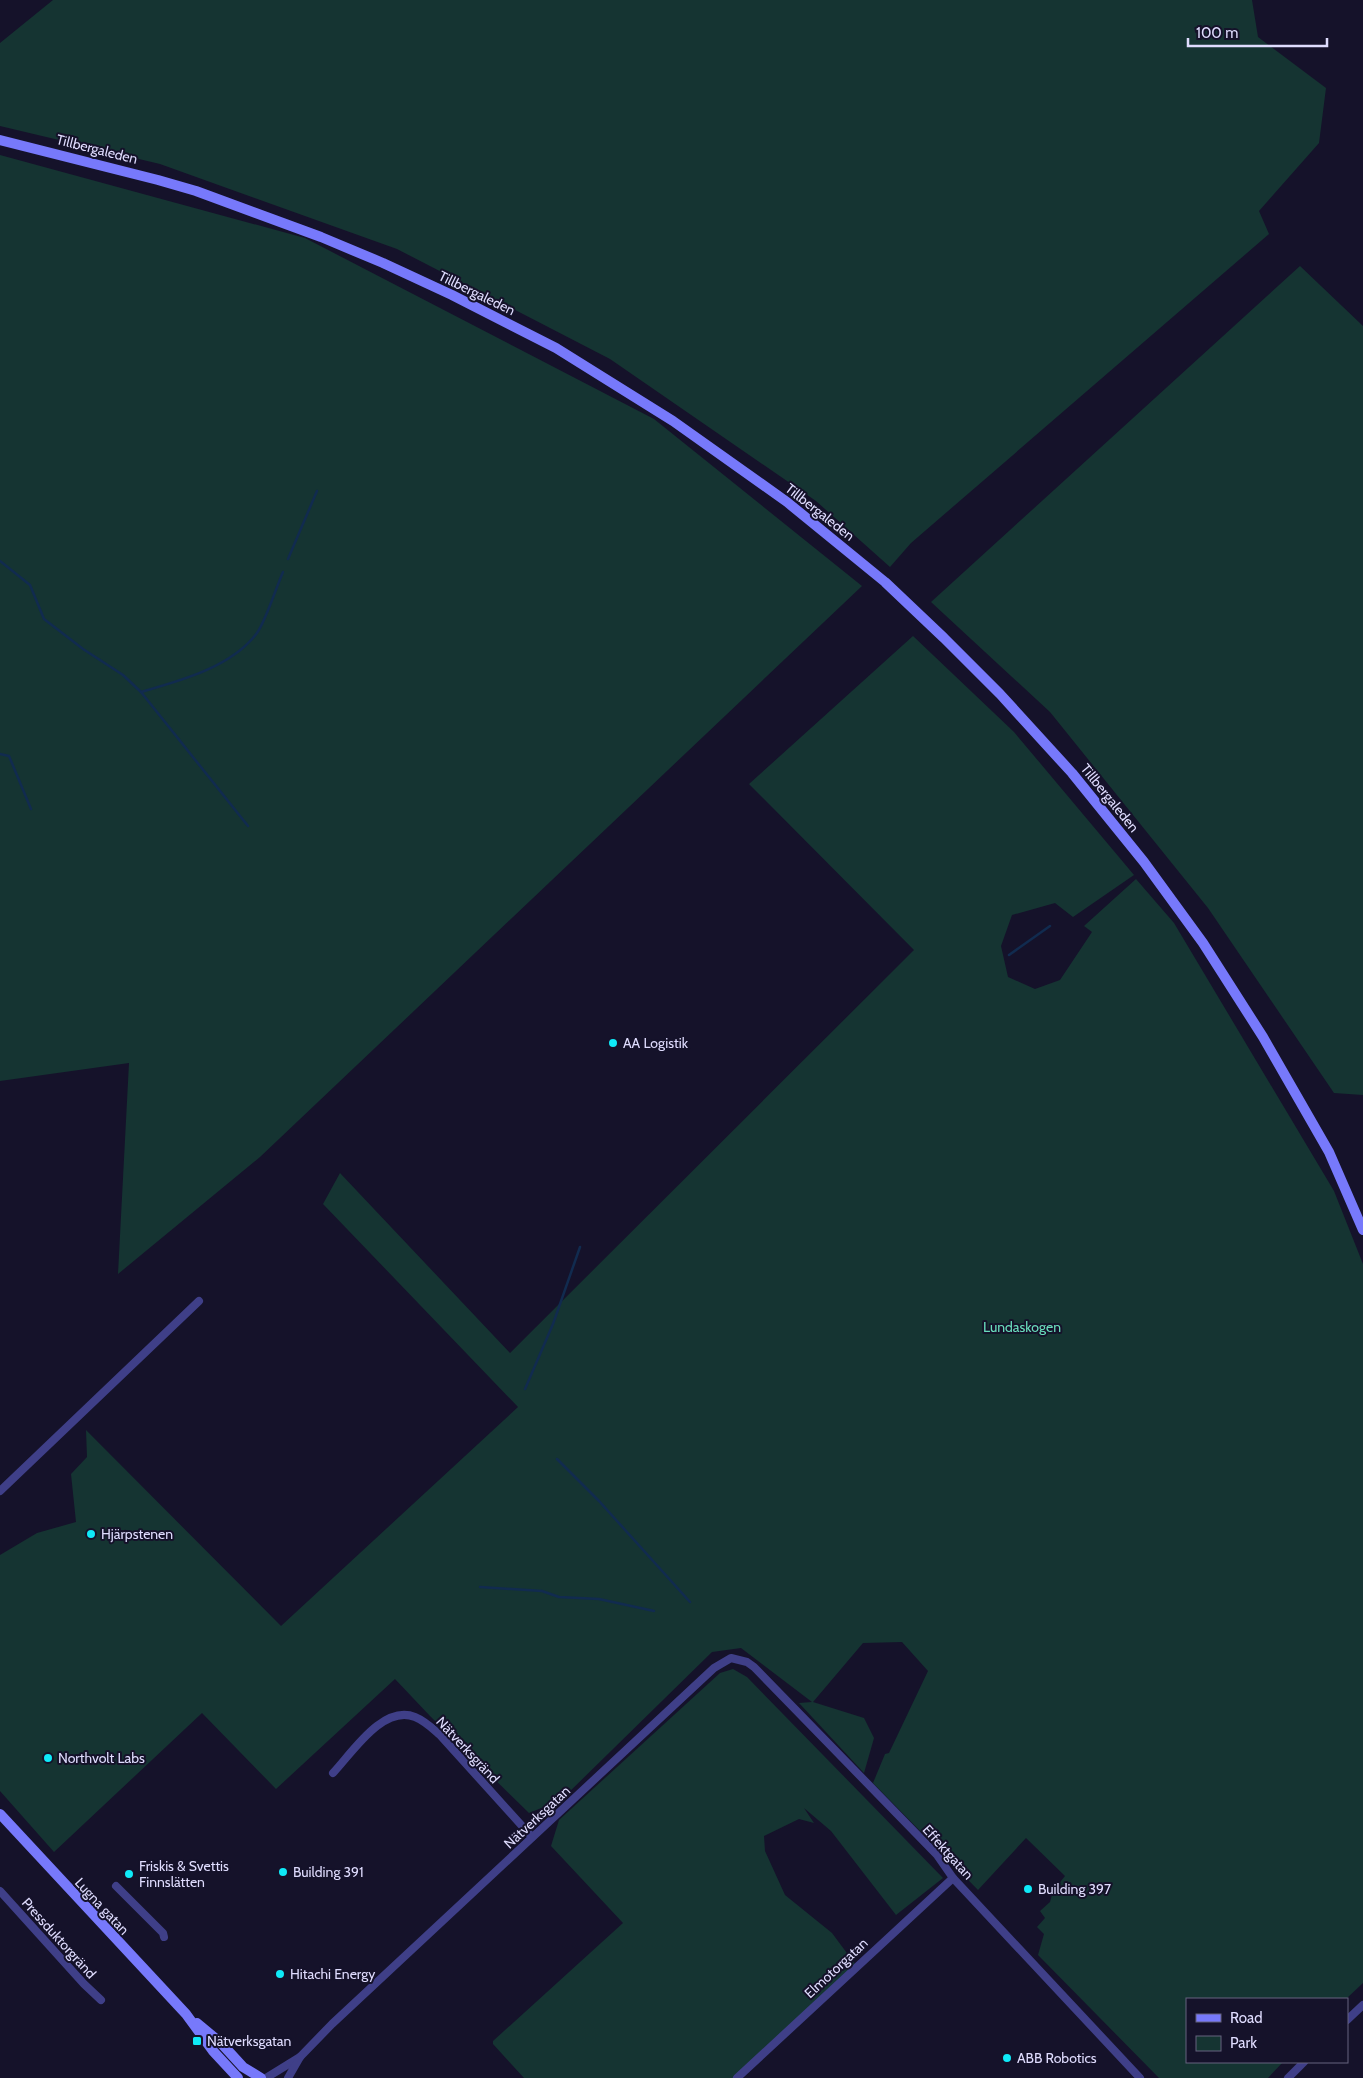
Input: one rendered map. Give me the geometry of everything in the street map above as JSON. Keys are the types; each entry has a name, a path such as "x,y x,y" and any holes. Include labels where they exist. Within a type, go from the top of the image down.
{"main road":[{"name":"Tillbergaleden","path":"0,140 112,167 196,191 321,237 401,271 556,348 673,421 794,508 885,582 993,687 1072,773 1144,862 1203,943 1263,1037 1329,1152 1363,1230"},
{"name":"Lugna gatan","path":"0,1814 186,2014 213,2051 238,2078"},
{"name":"Lugna gatan","path":"186,2014 221,2043 243,2067 260,2078"},
{"path":"260,2078 267,2078"}],"street":[{"path":"0,1491 199,1302"},
{"name":"Effektgatan","path":"727,1659 737,1658 754,1667 937,1856 953,1878 1140,2078"},
{"name":"Nätverksgatan","path":"267,2078 300,2057 332,2024 532,1837 714,1668 727,1659"},
{"name":"Nätverksgränd","path":"333,1773 380,1722 400,1715 413,1716 423,1721 440,1735 532,1837"},
{"name":"Elmotorgatan","path":"737,2078 953,1878"},
{"path":"116,1886 163,1933 164,1937"},
{"name":"Pressduktorgränd","path":"0,1891 84,1984 101,2000"},
{"path":"1348,2019 1363,2005"},
{"name":"Nätverksgatan","path":"288,2078 300,2057"},
{"path":"1288,2078 1303,2063"}],"green space":[{"path":"53,0 1252,0 1258,37 1326,88 1319,143 1259,211 1269,234 911,543 890,567 816,501 610,359 397,249 160,164 0,126 0,43"},
{"path":"0,155 305,238 654,419 862,586 260,1157 118,1274 129,1063 0,1081"},
{"path":"1300,266 1363,326 1363,1095 1334,1093 1208,908 1050,712 931,602"},
{"name":"Lundaskogen","path":"913,636 1014,732 1134,875 1073,917 1055,903 1012,915 1001,946 1008,977 1035,989 1060,980 1092,932 1084,926 1136,879 1174,923 1334,1191 1363,1264 1363,1983 1347,1998 1186,1998 1186,2063 1282,2063 1268,2078 1159,2078 1038,1955 1044,1934 1037,1927 1045,1918 1040,1911 1050,1902 1053,1891 1065,1876 1026,1838 978,1890 873,1783 885,1754 889,1753 928,1671 902,1642 863,1643 813,1702 864,1718 874,1738 864,1773 799,1703 812,1702 741,1648 712,1652 561,1800 529,1813 395,1679 276,1789 202,1713 54,1852 0,1791 0,1555 37,1533 76,1522 71,1474 87,1457 86,1430 281,1626 518,1407 323,1204 340,1173 510,1353 914,950 749,784"},
{"path":"733,1669 747,1677 943,1878 896,1915 831,1831 804,1808 814,1823 799,1819 764,1836 765,1851 785,1895 832,1933 855,1964 733,2078 524,2078 493,2044 493,2041 623,1923 551,1846 559,1820 720,1673"}],"waterway":[{"path":"288,559 317,491"},
{"path":"0,561 30,585 44,619 83,649 123,675 141,692"},
{"path":"248,826 141,692 172,683 220,664 246,645 257,633 283,572"},
{"path":"0,754 9,756 31,809"},
{"path":"1009,955 1050,926"},
{"path":"525,1389 553,1324 580,1247"},
{"path":"557,1459 599,1501 690,1602"},
{"path":"480,1587 542,1591 559,1597 599,1599 654,1611"}],"place":[{"name":"AA Logistik","path":"613,1043"},
{"name":"Hjärpstenen","path":"91,1534"},
{"name":"Northvolt Labs","path":"48,1758"},
{"name":"Building 391","path":"283,1872"},
{"name":"Friskis & Svettis Finnslätten","path":"129,1874"},
{"name":"Building 397","path":"1028,1889"},
{"name":"Hitachi Energy","path":"280,1974"},
{"name":"Nätverksgatan","path":"197,2041"},
{"name":"ABB Robotics","path":"1007,2058"}]}
